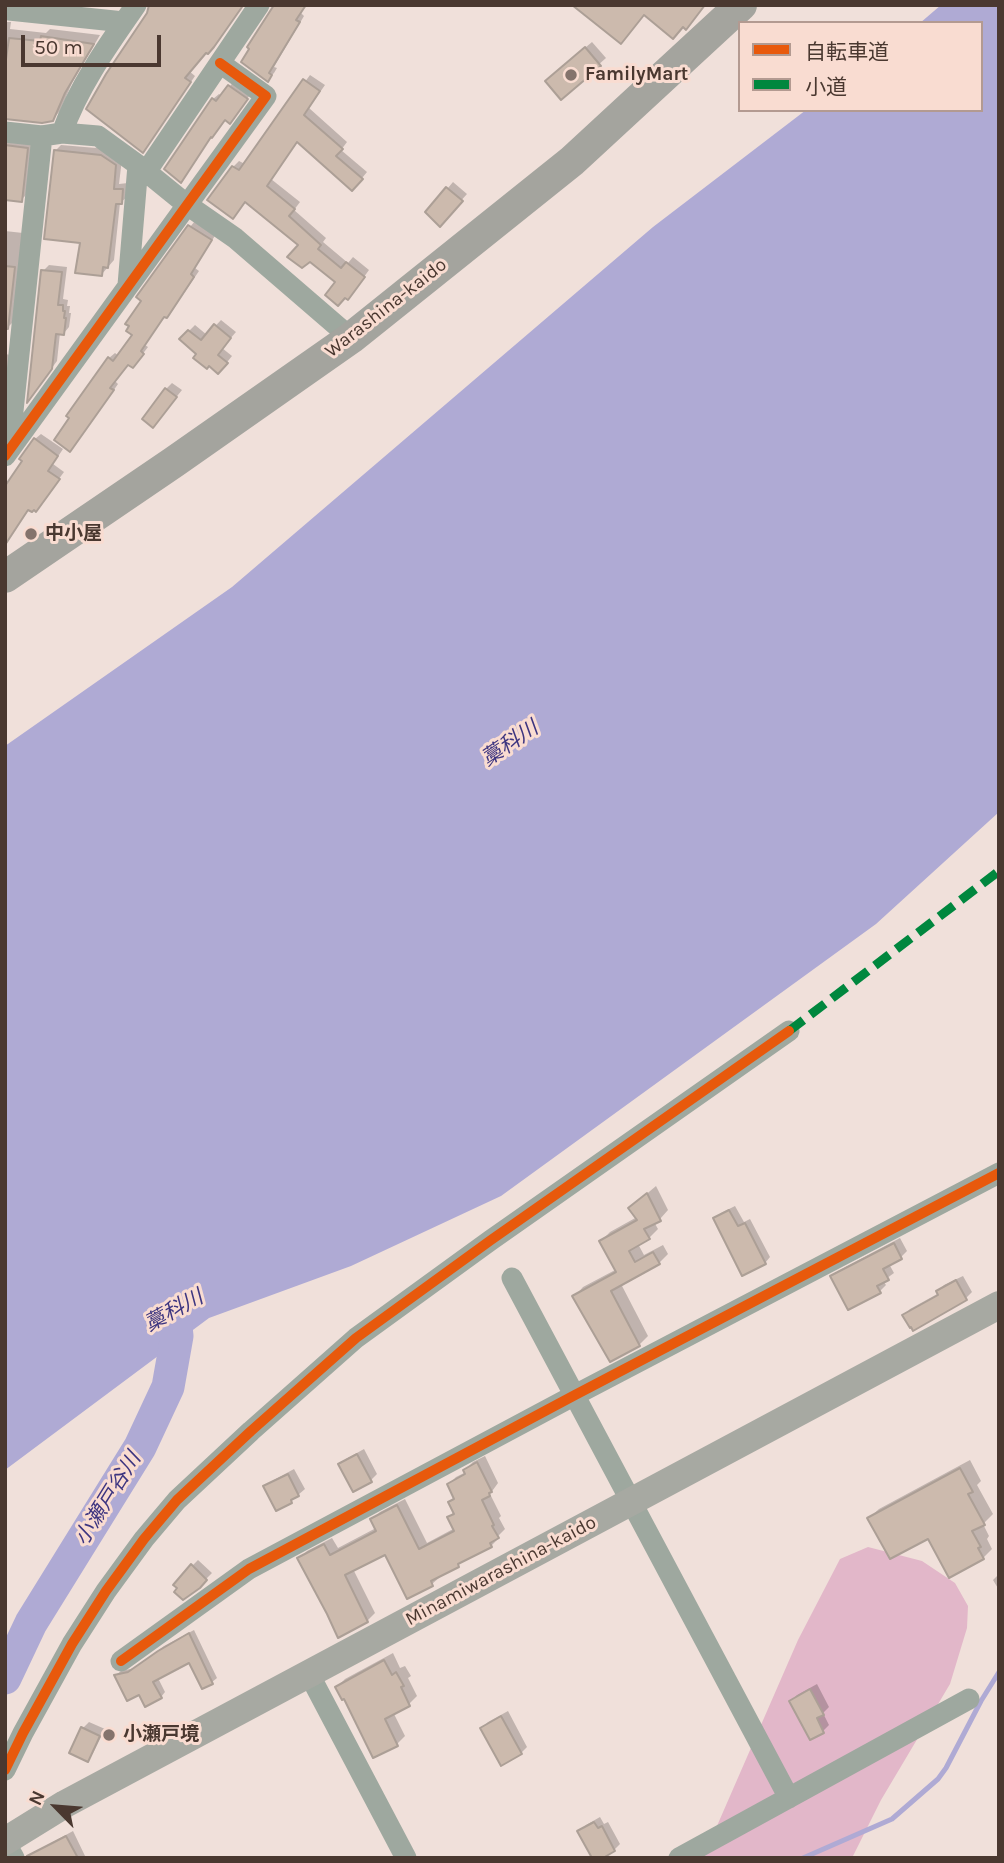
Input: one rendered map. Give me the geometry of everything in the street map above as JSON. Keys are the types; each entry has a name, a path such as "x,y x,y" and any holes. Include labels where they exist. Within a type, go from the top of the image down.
{"highway":[{"name":"Warashina-kaido","path":"5,577 351,338 572,161 741,5"}],"main road":[{"name":"Minamiwarashina-kaido","path":"5,1842 65,1804 999,1305"}],"street":[{"path":"128,285 142,169 259,5"},
{"path":"9,10 130,14"},
{"path":"7,454 52,134 69,112 130,14"},
{"path":"7,454 266,96 220,63"},
{"path":"5,132 98,136 235,238 351,338"},
{"path":"5,1770 72,1644 106,1591 177,1500 356,1338 789,1031"},
{"path":"121,1661 249,1569 999,1172"},
{"path":"512,1278 789,1798"},
{"path":"309,1674 406,1858"},
{"path":"678,1858 969,1699"},
{"path":"5,1842 14,1858"}],"shaded area":[{"path":"868,1547 922,1561 955,1583 968,1606 967,1628 950,1684 881,1800 852,1858 703,1858 798,1640 840,1559"}],"water":[{"name":"藁科川","path":"941,5 999,5 999,812 876,924 501,1196 351,1266 209,1318 5,1470 5,746 232,587 653,227 803,112 983,112 983,21 922,21"}],"building":[{"path":"149,5 242,7 214,47 185,78 191,82 143,153 86,109 147,13"},
{"path":"274,5 306,5 296,20 300,22 269,73 272,75 268,82 241,62 249,49 247,47"},
{"path":"572,5 705,5 686,30 683,27 673,39 644,15 621,44"},
{"path":"41,36 94,44 65,93 53,121 42,123 5,119 5,66 9,38 40,41"},
{"path":"585,47 601,66 561,100 545,81"},
{"path":"303,79 320,91 304,115 343,149 336,156 363,179 352,191 297,142 267,186 295,209 289,216 321,245 318,249 341,268 346,262 365,277 348,300 345,298 338,306 325,295 335,282 310,262 302,268 287,257 298,245 245,202 233,219 207,200 232,166 239,170"},
{"path":"228,85 248,99 230,124 225,120 211,137 181,183 164,169 212,98 216,101"},
{"path":"5,145 28,148 22,202 5,200"},
{"path":"54,150 101,155 116,165 114,189 123,189 122,204 116,204 108,268 103,267 102,276 75,273 80,243 44,239"},
{"path":"446,187 463,201 440,227 425,212"},
{"path":"188,225 212,240 191,274 194,277 141,351 144,354 133,368 128,365 110,388 114,390 70,452 54,440 69,418 66,416 108,357 113,361 132,335 126,331 129,326 125,324 141,301 136,297"},
{"path":"5,266 15,267 8,329 5,329"},
{"path":"41,270 62,272 58,305 63,305 66,318 64,335 56,334 52,369 27,403"},
{"path":"214,324 231,338 218,355 228,363 218,374 193,358 196,354 179,339 188,330 201,340"},
{"path":"165,388 177,397 153,428 142,419"},
{"path":"34,438 58,456 48,471 60,479 36,512 28,510 5,545 5,486"},
{"path":"647,1193 661,1221 644,1229 650,1239 629,1251 635,1262 653,1252 660,1264 611,1291 640,1346 610,1362 572,1296 616,1272 599,1241 637,1220 628,1208"},
{"path":"729,1210 738,1226 745,1223 766,1264 742,1276 713,1218"},
{"path":"894,1243 902,1259 883,1269 889,1280 877,1286 881,1293 848,1310 830,1276"},
{"path":"956,1280 967,1300 913,1331 902,1315 938,1295 936,1291"},
{"path":"357,1454 372,1482 353,1492 338,1464"},
{"path":"477,1462 492,1492 482,1500 499,1538 490,1543 492,1547 458,1564 459,1567 431,1581 433,1586 407,1599 385,1555 345,1575 368,1622 338,1638 297,1558 324,1544 330,1555 376,1531 370,1519 397,1505 419,1549 454,1531 447,1517 454,1514 448,1502 454,1499 447,1484 465,1474 463,1470"},
{"path":"960,1468 973,1492 968,1494 985,1525 972,1531 984,1559 949,1578 928,1539 890,1559 867,1518"},
{"path":"288,1474 299,1496 276,1511 263,1486"},
{"path":"191,1564 207,1580 183,1600 174,1592 177,1588 173,1585"},
{"path":"189,1633 213,1684 202,1689 189,1663 153,1682 162,1698 145,1707 139,1695 127,1701 114,1675 128,1672"},
{"path":"384,1660 392,1675 396,1672 404,1686 401,1687 410,1706 385,1719 398,1746 373,1758 344,1699 342,1700 335,1687"},
{"path":"810,1689 824,1715 817,1718 824,1733 810,1740 789,1701"},
{"path":"501,1716 522,1754 501,1766 480,1728"},
{"path":"81,1727 100,1736 88,1762 69,1753"},
{"path":"594,1822 598,1828 602,1826 615,1851 603,1858 592,1858 577,1831"},
{"path":"66,1836 78,1858 27,1858 27,1856"}],"waterway":[{"name":"小瀬戸谷川","path":"5,1678 31,1623 140,1447 168,1387 177,1336 174,1309"},
{"path":"803,1858 892,1819 938,1779 999,1672"}],"marked path":[{"path":"789,1031 999,871"}],"cycle path":[{"path":"5,456 266,96 220,63"},
{"path":"5,1770 72,1644 106,1591 177,1500 356,1338 789,1031"},
{"path":"121,1661 249,1569 999,1173"}],"place":[{"name":"FamilyMart","path":"571,75"},
{"name":"中小屋","path":"31,534"},
{"name":"小瀬戸境","path":"109,1735"}]}
